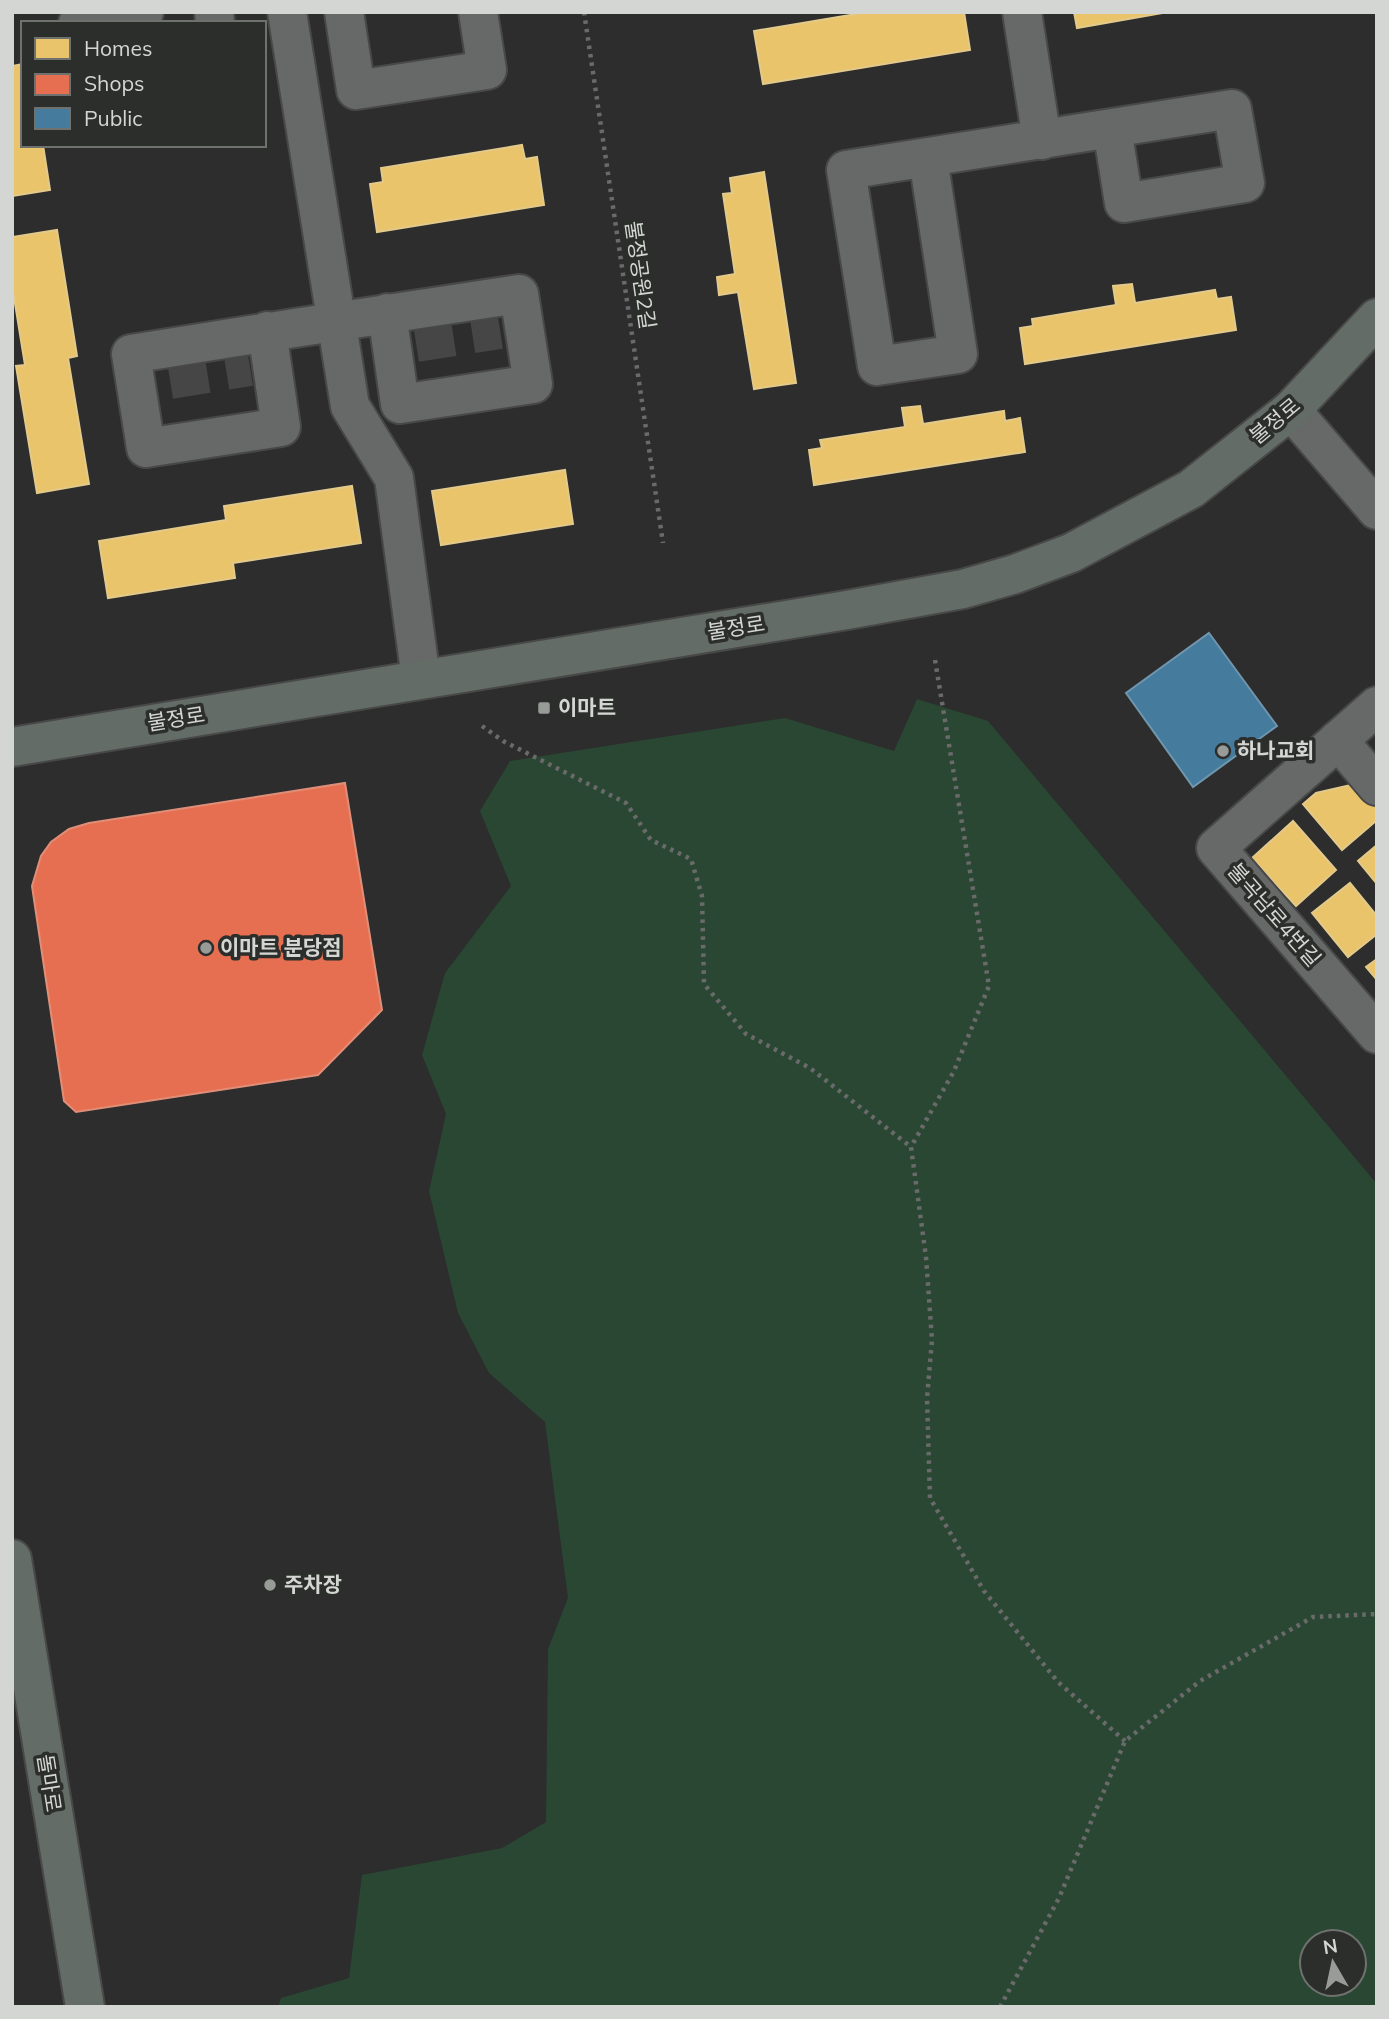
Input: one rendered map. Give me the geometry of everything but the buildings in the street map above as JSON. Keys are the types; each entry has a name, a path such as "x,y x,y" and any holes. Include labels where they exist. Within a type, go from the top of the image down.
{"main road":[{"name":"불정로","path":"12,747 925,596 963,589 1015,574 1071,553 1191,489 1291,410 1377,318"},
{"name":"돌마로","path":"12,1559 85,2007"}],"street":[{"path":"90,21 144,12"},
{"path":"286,12 350,407 394,478 421,679"},
{"path":"344,12 356,90 487,70 478,12"},
{"path":"1022,12 1042,140"},
{"path":"928,158 958,354 877,366 846,170 1112,128"},
{"path":"263,354 337,320 398,334"},
{"path":"1291,410 1377,510"},
{"name":"불곡남로4번길","path":"1366,1022 1216,848 1377,706"},
{"path":"1338,740 1377,786"}],"path":[{"name":"불정공원2길","path":"584,12 663,543"},
{"path":"935,660 989,986 954,1071 911,1147 926,1257 932,1340 927,1398 930,1498 984,1591 1058,1682 1125,1741"},
{"path":"482,726 503,741 626,803 651,840 691,859 702,896 704,984 746,1034 810,1068 911,1147"},
{"path":"1000,2007 1059,1898 1125,1741 1200,1681 1313,1617 1377,1614"}],"green space":[{"path":"917,699 988,721 1377,1184 1377,2007 278,2007 281,1998 349,1978 362,1875 502,1848 546,1822 548,1649 568,1598 545,1422 489,1373 458,1313 429,1191 446,1114 422,1055 445,973 511,886 480,811 510,761 785,718 894,751"}],"tunnel":[{"path":"416,343 500,330"},
{"path":"170,380 250,367"}],"place":[{"name":"이마트","path":"544,708"},
{"name":"하나교회","path":"1223,751"},
{"name":"이마트 분당점","path":"206,948"},
{"name":"주차장","path":"270,1585"}]}
